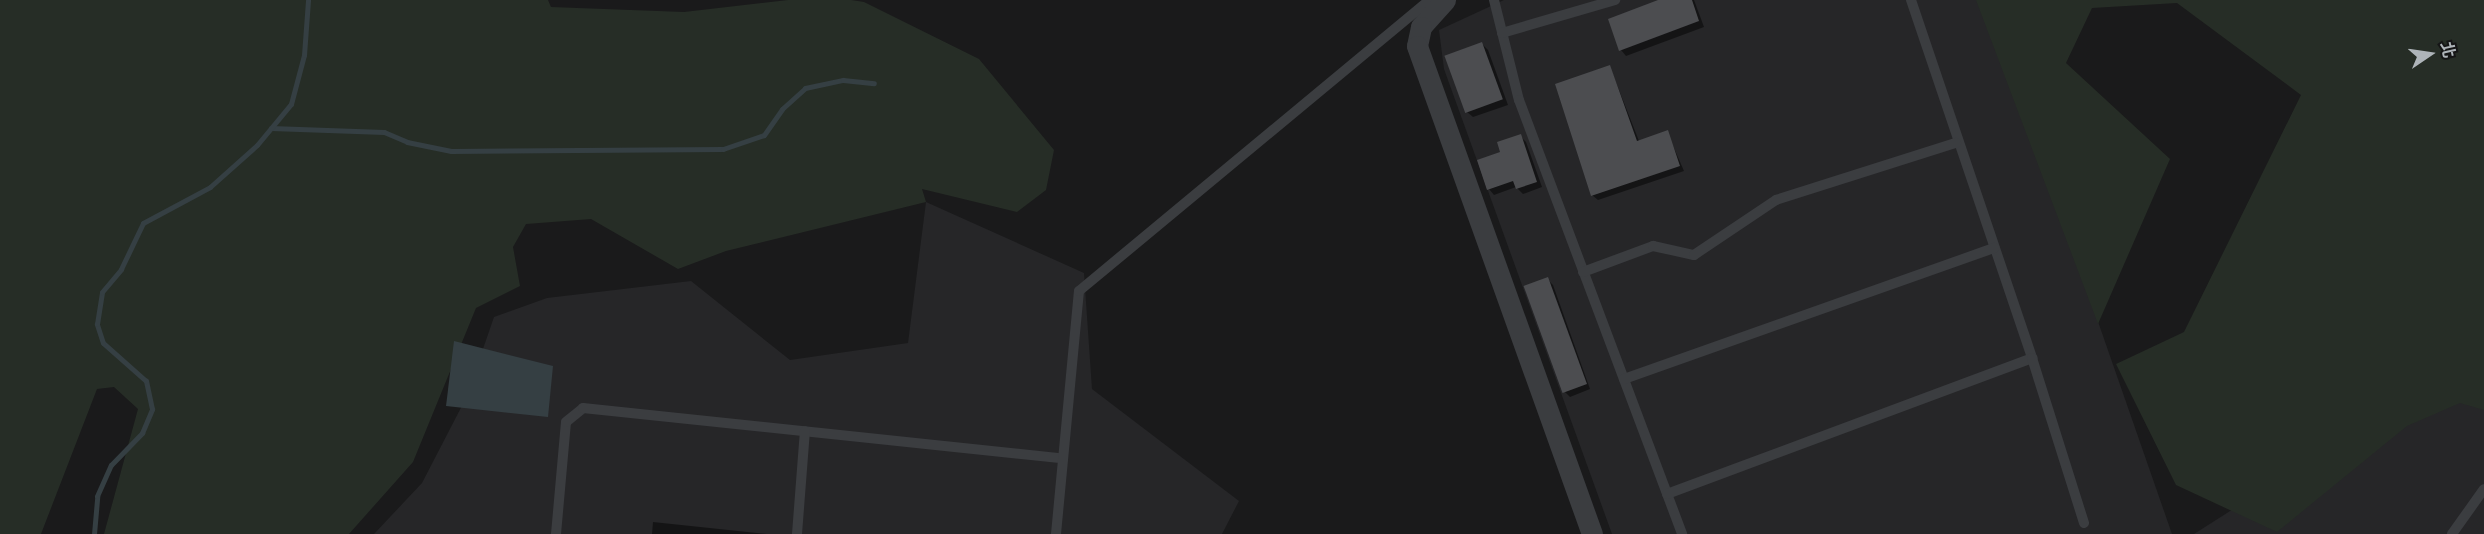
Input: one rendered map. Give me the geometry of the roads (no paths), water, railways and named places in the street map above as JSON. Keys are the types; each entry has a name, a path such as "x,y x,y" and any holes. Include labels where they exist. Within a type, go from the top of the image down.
{"street":[{"path":"1445,0 1421,27 1417,46 1592,534"}],"lane":[{"path":"1056,534 1079,291 1429,0"},
{"path":"1494,0 1519,100 1682,534"},
{"path":"1502,33 1615,0"},
{"path":"1911,0 1956,142 2032,358 2084,523"},
{"path":"1583,272 1653,246 1694,255 1776,200 1956,142"},
{"path":"1624,379 1994,248"},
{"path":"1667,494 2032,358"},
{"path":"556,534 566,422 583,408 1062,458"},
{"path":"797,534 805,430"},
{"path":"2452,534 2484,489"}],"waterway":[{"path":"94,534 97,496 111,465 142,433 152,409 146,381 103,343 97,324 102,292 121,269 143,223 210,187 257,145 291,104 304,55 308,0"},
{"path":"271,128 384,132 407,142 451,151 723,149 764,135 782,109 805,88 843,80 874,83"}]}
